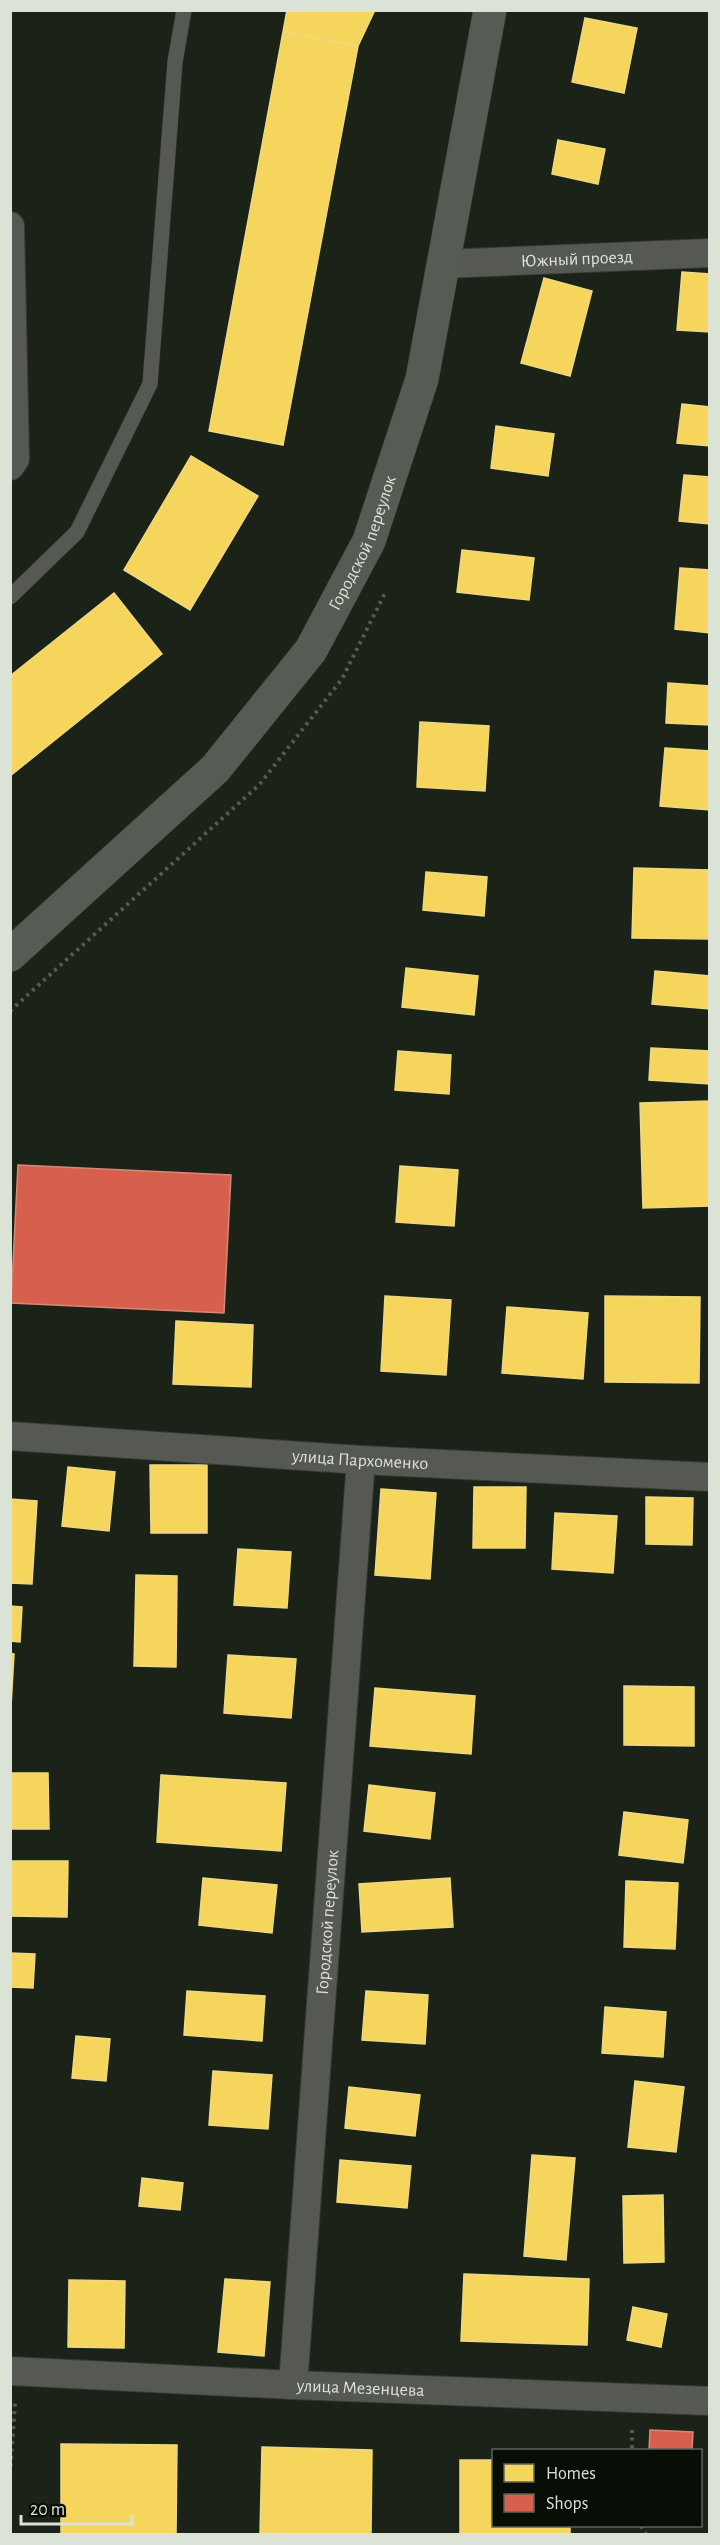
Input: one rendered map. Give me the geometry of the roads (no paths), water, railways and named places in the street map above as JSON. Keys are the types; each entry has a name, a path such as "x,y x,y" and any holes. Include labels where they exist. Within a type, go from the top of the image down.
{"main road":[{"name":"Городской переулок","path":"10,955 215,770 311,650 369,541 422,379 490,10"}],"street":[{"path":"10,226 15,459 10,466"},
{"name":"Южный проезд","path":"443,264 710,253"},
{"name":"улица Пархоменко","path":"10,1436 361,1460 710,1477"},
{"name":"Городской переулок","path":"293,2385 361,1460"},
{"name":"улица Мезенцева","path":"13,2383 293,2385 710,2401"}],"lane":[{"path":"10,597 77,532 150,384 174,62 184,10"}]}
